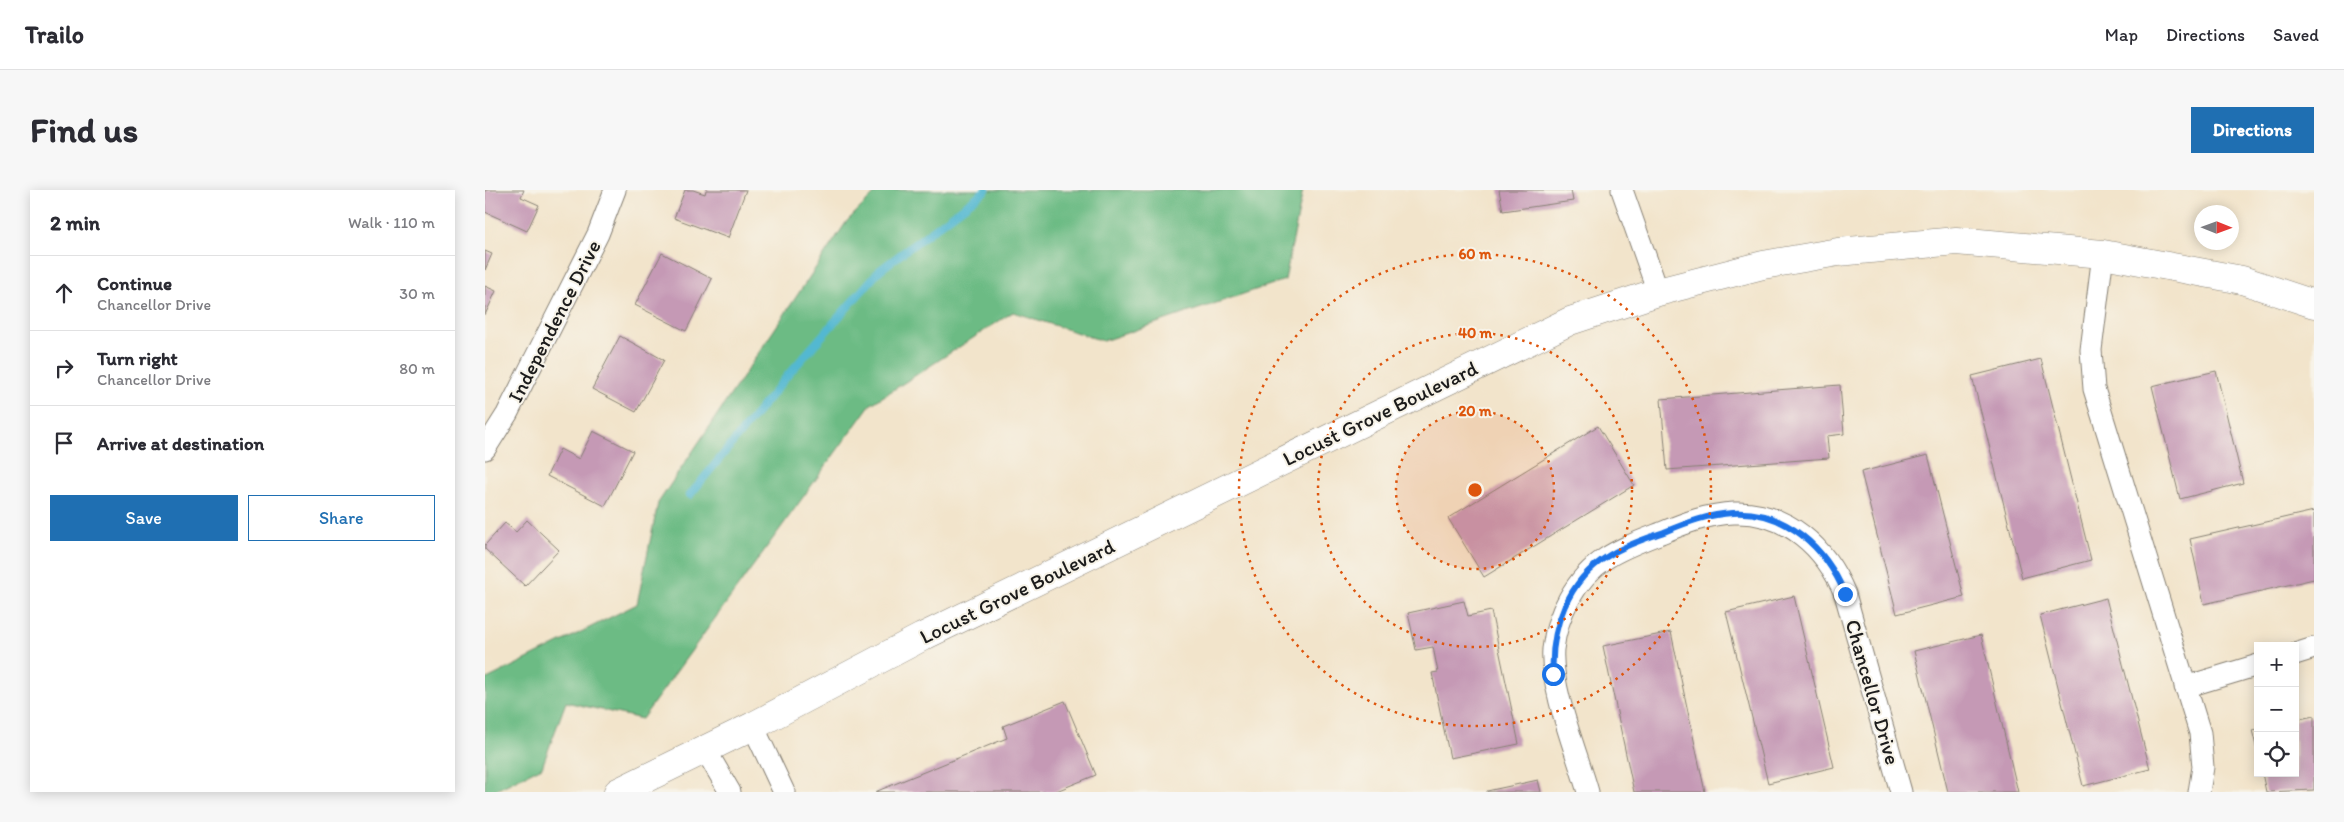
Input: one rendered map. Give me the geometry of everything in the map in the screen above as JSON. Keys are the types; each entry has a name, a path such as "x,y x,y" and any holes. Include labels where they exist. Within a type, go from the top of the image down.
{"street":[{"name":"Independence Drive","path":"485,449 507,414 598,234 615,190"},
{"path":"1622,190 1658,292"},
{"name":"Locust Grove Boulevard","path":"618,792 753,726 922,637 1570,321 1658,292 1763,265 1838,252 1956,241 2103,254 2241,280 2314,304"},
{"path":"2103,254 2091,350 2094,390 2200,733 2202,782 2199,792"},
{"name":"Chancellor Drive","path":"1588,792 1553,674 1553,649 1562,611 1581,578 1611,554 1688,522 1735,512 1773,519 1797,531 1820,550 1832,567 1845,594 1901,792"},
{"path":"2299,653 2314,648"},
{"path":"2185,687 2254,666"},
{"path":"753,726 785,792"},
{"path":"705,749 729,792"}],"green space":[{"path":"878,190 1303,190 1285,280 1103,341 1013,312 870,405 642,719 566,702 542,767 492,792 485,792 485,680 637,604 658,503 847,221"}],"building":[{"path":"485,190 524,190 521,197 539,205 527,231 485,212"},
{"path":"685,190 693,190 705,194 706,190 746,190 728,238 674,218"},
{"path":"1499,190 1571,190 1573,201 1503,211"},
{"path":"485,251 492,254 485,270"},
{"path":"662,253 712,279 686,331 635,305"},
{"path":"485,286 496,291 485,315"},
{"path":"620,336 664,360 636,412 592,389"},
{"path":"2041,359 2091,560 2022,578 1972,376"},
{"path":"2216,371 2243,483 2180,499 2152,386"},
{"path":"1840,385 1844,434 1827,436 1829,458 1667,470 1661,399"},
{"path":"1598,426 1634,485 1484,577 1448,518"},
{"path":"593,431 633,451 605,506 547,476 560,449 579,459"},
{"path":"1928,455 1964,597 1897,614 1861,472"},
{"path":"2314,511 2314,579 2204,604 2190,539"},
{"path":"527,520 559,550 525,586 485,549 485,545 505,523 516,532"},
{"path":"1794,596 1834,767 1768,783 1726,612"},
{"path":"2106,598 2150,769 2083,786 2040,615"},
{"path":"1464,601 1468,616 1491,611 1519,744 1450,758 1432,673 1438,672 1433,647 1416,650 1408,613"},
{"path":"1671,632 1705,792 1634,792 1603,646"},
{"path":"1981,635 2018,792 1948,792 1914,651"},
{"path":"1065,701 1096,775 1054,792 875,792 1007,738 1003,726"},
{"path":"2314,716 2314,790 2266,792 2263,777 2299,777 2299,719"},
{"path":"1538,780 1541,792 1487,792 1487,791"}],"waterway":[{"path":"690,495 787,376 880,270 986,190"}],"route":[{"path":"1553,674 1553,649 1562,611 1581,578 1599,562 1615,552 1701,518 1735,512 1773,519 1789,527 1805,536 1820,550 1840,581 1845,594"}]}
